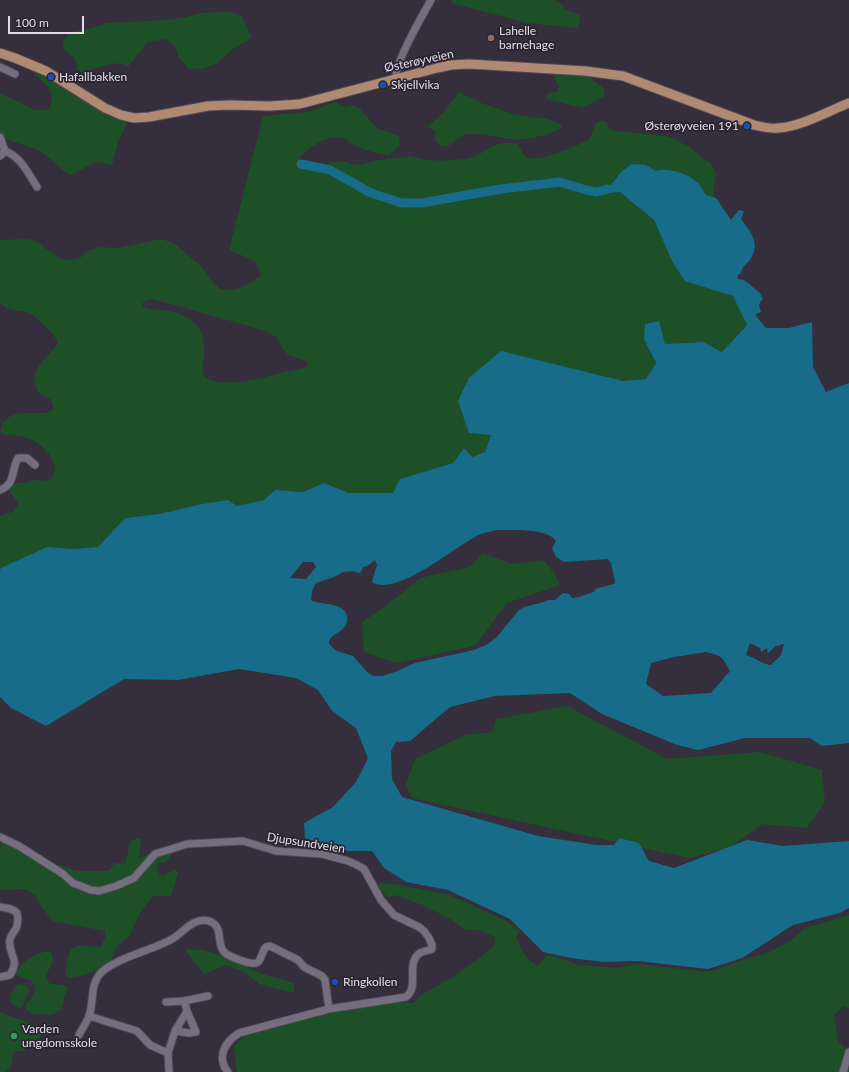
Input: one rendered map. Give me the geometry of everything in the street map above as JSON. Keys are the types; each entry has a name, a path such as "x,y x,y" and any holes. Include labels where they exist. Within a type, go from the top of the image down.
{"main road":[{"name":"Østerøyveien","path":"0,53 40,68 106,108 121,115 134,118 149,117 208,106 270,106 300,104 396,78 447,66 469,64 520,66 610,73 633,79 754,125 771,128 794,125 849,103"}],"street":[{"path":"396,78 399,61 431,0"},
{"path":"0,68 15,74"},
{"path":"0,137 2,153 11,153 19,160 38,187"},
{"path":"0,490 8,486 11,481 18,458 27,458 35,465"},
{"name":"Djupsundveien","path":"0,836 19,846 62,874 73,883 91,890 99,890 116,886 134,878 156,854 187,844 243,841 276,851 322,854 348,861 364,869 381,900 394,915 419,927 429,938 432,949 420,953 416,957 412,970 413,982 406,997 329,1008"},
{"path":"0,907 14,910 18,917 17,926 10,940 15,962 13,970 10,975 0,977"},
{"path":"78,1034 89,1016 92,995 100,974 121,961 172,939 195,922 202,920 212,923 217,927 219,930 222,948 232,957 256,964 263,950 270,946 298,960 304,967 322,976 325,980 329,1008 239,1033 231,1038 226,1044 223,1057 224,1064 228,1072"},
{"path":"166,1002 184,1001 208,996"},
{"path":"175,1031 189,1033 196,1032 186,1011 184,1001"},
{"path":"169,1072 168,1053 175,1031 186,1011"},
{"path":"89,1016 137,1031 150,1045 168,1053"},
{"path":"843,1072 849,1052"}],"green space":[{"path":"452,0 555,0 563,5 565,10 580,15 580,18 578,28 527,23 452,3"},
{"path":"229,12 241,15 252,38 231,50 218,63 204,68 189,69 179,58 175,46 166,39 147,42 128,67 119,64 106,65 84,74 78,70 75,58 65,51 63,46 64,39 71,32 88,29 107,23 169,20 200,13"},
{"path":"31,70 39,70 85,101 111,116 126,119 126,125 118,142 112,165 95,162 72,175 64,171 41,151 6,139 0,131 0,93 35,110 49,110 52,97 51,92"},
{"path":"547,72 593,74 591,79 603,88 604,96 583,108 550,100 546,98 548,93 557,92 559,88 554,75"},
{"path":"459,92 481,103 513,114 547,119 560,124 562,127 552,133 524,139 508,139 479,134 467,134 459,137 450,145 443,146 435,140 436,131 427,127 443,113"},
{"path":"335,102 344,107 353,105 358,107 377,128 399,136 400,145 389,155 372,152 338,137 321,141 307,151 299,162 323,170 324,165 331,162 343,161 353,165 411,156 433,160 469,158 505,143 518,144 526,157 539,158 557,153 589,140 596,123 600,121 605,121 610,129 615,131 665,136 674,139 691,148 702,158 710,162 716,173 713,197 706,195 698,182 677,171 661,169 655,171 621,172 608,189 611,193 620,192 654,220 673,263 713,289 733,296 747,325 722,352 703,342 665,344 659,321 644,339 656,363 646,379 623,381 602,377 491,435 485,452 472,457 464,448 453,463 400,479 394,493 349,493 324,483 303,492 275,490 264,500 237,506 228,500 202,504 159,514 125,518 98,547 73,549 47,547 0,570 0,516 12,512 19,504 9,491 11,486 15,483 25,483 35,480 49,481 55,470 52,458 38,443 33,440 13,435 1,434 2,426 5,420 17,414 45,413 53,409 51,400 40,393 37,389 34,378 39,366 57,345 57,340 44,325 29,313 6,308 0,302 0,240 28,239 42,244 45,248 61,259 71,260 80,258 88,251 98,247 117,248 162,239 175,244 201,266 220,289 230,290 240,288 261,275 255,261 229,250 263,116 307,112","holes":["150,299 266,331 278,338 282,348 288,355 306,361 309,366 262,378 237,382 225,383 205,378 203,371 203,339 201,332 193,321 180,314 143,307 142,303"]},
{"path":"482,553 512,564 544,560 556,576 560,585 507,603 475,646 395,663 364,652 362,622 389,604 420,578 470,567"},
{"path":"567,706 667,759 760,752 822,770 825,802 807,828 763,824 730,847 689,858 412,798 406,785 415,759 465,735 492,732 496,719"},
{"path":"141,838 139,858 166,847 169,851 171,856 166,862 157,864 159,874 163,876 176,869 178,873 171,896 153,896 140,913 129,937 117,946 111,960 89,974 69,978 65,974 67,960 71,949 80,945 100,947 105,939 105,931 53,921 43,909 35,895 24,889 0,890 0,853 2,840 56,867 61,865 76,871 108,871 115,863 125,864 131,840"},
{"path":"378,883 401,885 449,895 505,920 520,931 516,937 519,945 523,953 532,963 536,965 542,962 546,956 553,956 579,965 616,968 636,964 709,972 748,958 766,954 790,941 805,928 849,915 849,1008 843,1006 834,1016 838,1041 849,1052 849,1072 237,1072 234,1047 244,1036 320,1015 391,1002 414,1003 421,995 451,978 494,946 495,938 483,931 464,929 452,920 425,906 396,895 388,898 379,888"},
{"path":"184,949 201,950 221,955 259,973 294,983 294,991 289,992 259,984 246,973 226,965 204,974"},
{"path":"50,951 53,960 46,975 48,981 50,984 64,985 67,987 61,1010 51,1015 33,1014 26,1010 27,1003 32,998 35,987 31,980 15,974 30,958"},
{"path":"18,984 26,985 29,990 22,1008 16,1007 11,1003 10,995"},
{"path":"0,1012 34,1025 25,1051 13,1051 11,1067 5,1072 0,1072"},
{"path":"33,1030 42,1034 35,1050 27,1046"}],"water":[{"path":"632,164 646,165 655,171 671,170 688,176 697,182 706,195 716,198 731,220 739,210 744,211 741,219 751,233 755,243 755,248 750,260 738,275 738,279 744,280 760,293 763,299 759,306 761,312 756,314 756,316 766,328 789,328 812,322 813,367 826,392 849,383 849,743 822,746 810,738 745,738 698,750 677,745 602,714 570,693 495,696 450,707 410,741 396,742 391,751 392,779 402,797 538,836 596,845 614,845 619,838 639,843 649,861 674,868 747,840 783,846 849,841 849,908 840,913 793,925 742,958 708,969 638,961 603,962 571,958 543,952 510,919 448,890 406,882 384,868 372,851 338,851 305,838 304,823 333,807 356,782 368,758 356,728 332,711 318,690 296,678 239,669 178,680 124,679 46,726 11,708 0,697 1,568 47,547 73,549 98,547 125,518 159,514 202,504 228,500 237,506 264,500 275,490 303,492 324,483 349,493 393,493 400,479 453,463 464,448 472,457 485,452 491,435 469,433 458,401 469,378 501,351 623,381 646,379 656,363 644,339 645,324 659,321 665,344 703,342 722,352 747,325 733,296 685,281 673,263 654,220 620,192 610,193 608,189 621,172","holes":["512,530 546,534 556,541 552,548 556,557 564,562 608,559 611,563 615,582 614,584 595,589 594,592 580,597 572,598 569,594 563,593 555,600 549,600 524,607 518,611 496,638 486,645 474,650 415,663 382,676 374,676 368,673 353,656 337,651 329,644 329,640 346,625 347,614 339,607 311,600 312,591 316,583 334,577 343,572 353,571 359,573 363,567 375,560 377,565 372,581 373,583 385,585 398,582 427,568 470,540 487,532","303,562 313,562 316,567 306,579 290,578","750,643 760,648 761,652 767,648 768,653 776,646 784,644 781,655 771,665 746,655","706,652 721,657 730,671 711,693 663,696 646,684 651,663 674,657"]}],"waterway":[{"path":"301,164 330,170 371,193 402,203 422,203 501,189 560,182 597,192 608,189"}],"place":[{"name":"Lahelle barnehage","path":"491,38"},
{"name":"Hafallbakken","path":"51,77"},
{"name":"Skjellvika","path":"383,85"},
{"name":"Østerøyveien 191","path":"747,126"},
{"name":"Ringkollen","path":"335,982"},
{"name":"Varden ungdomsskole","path":"14,1036"}]}
